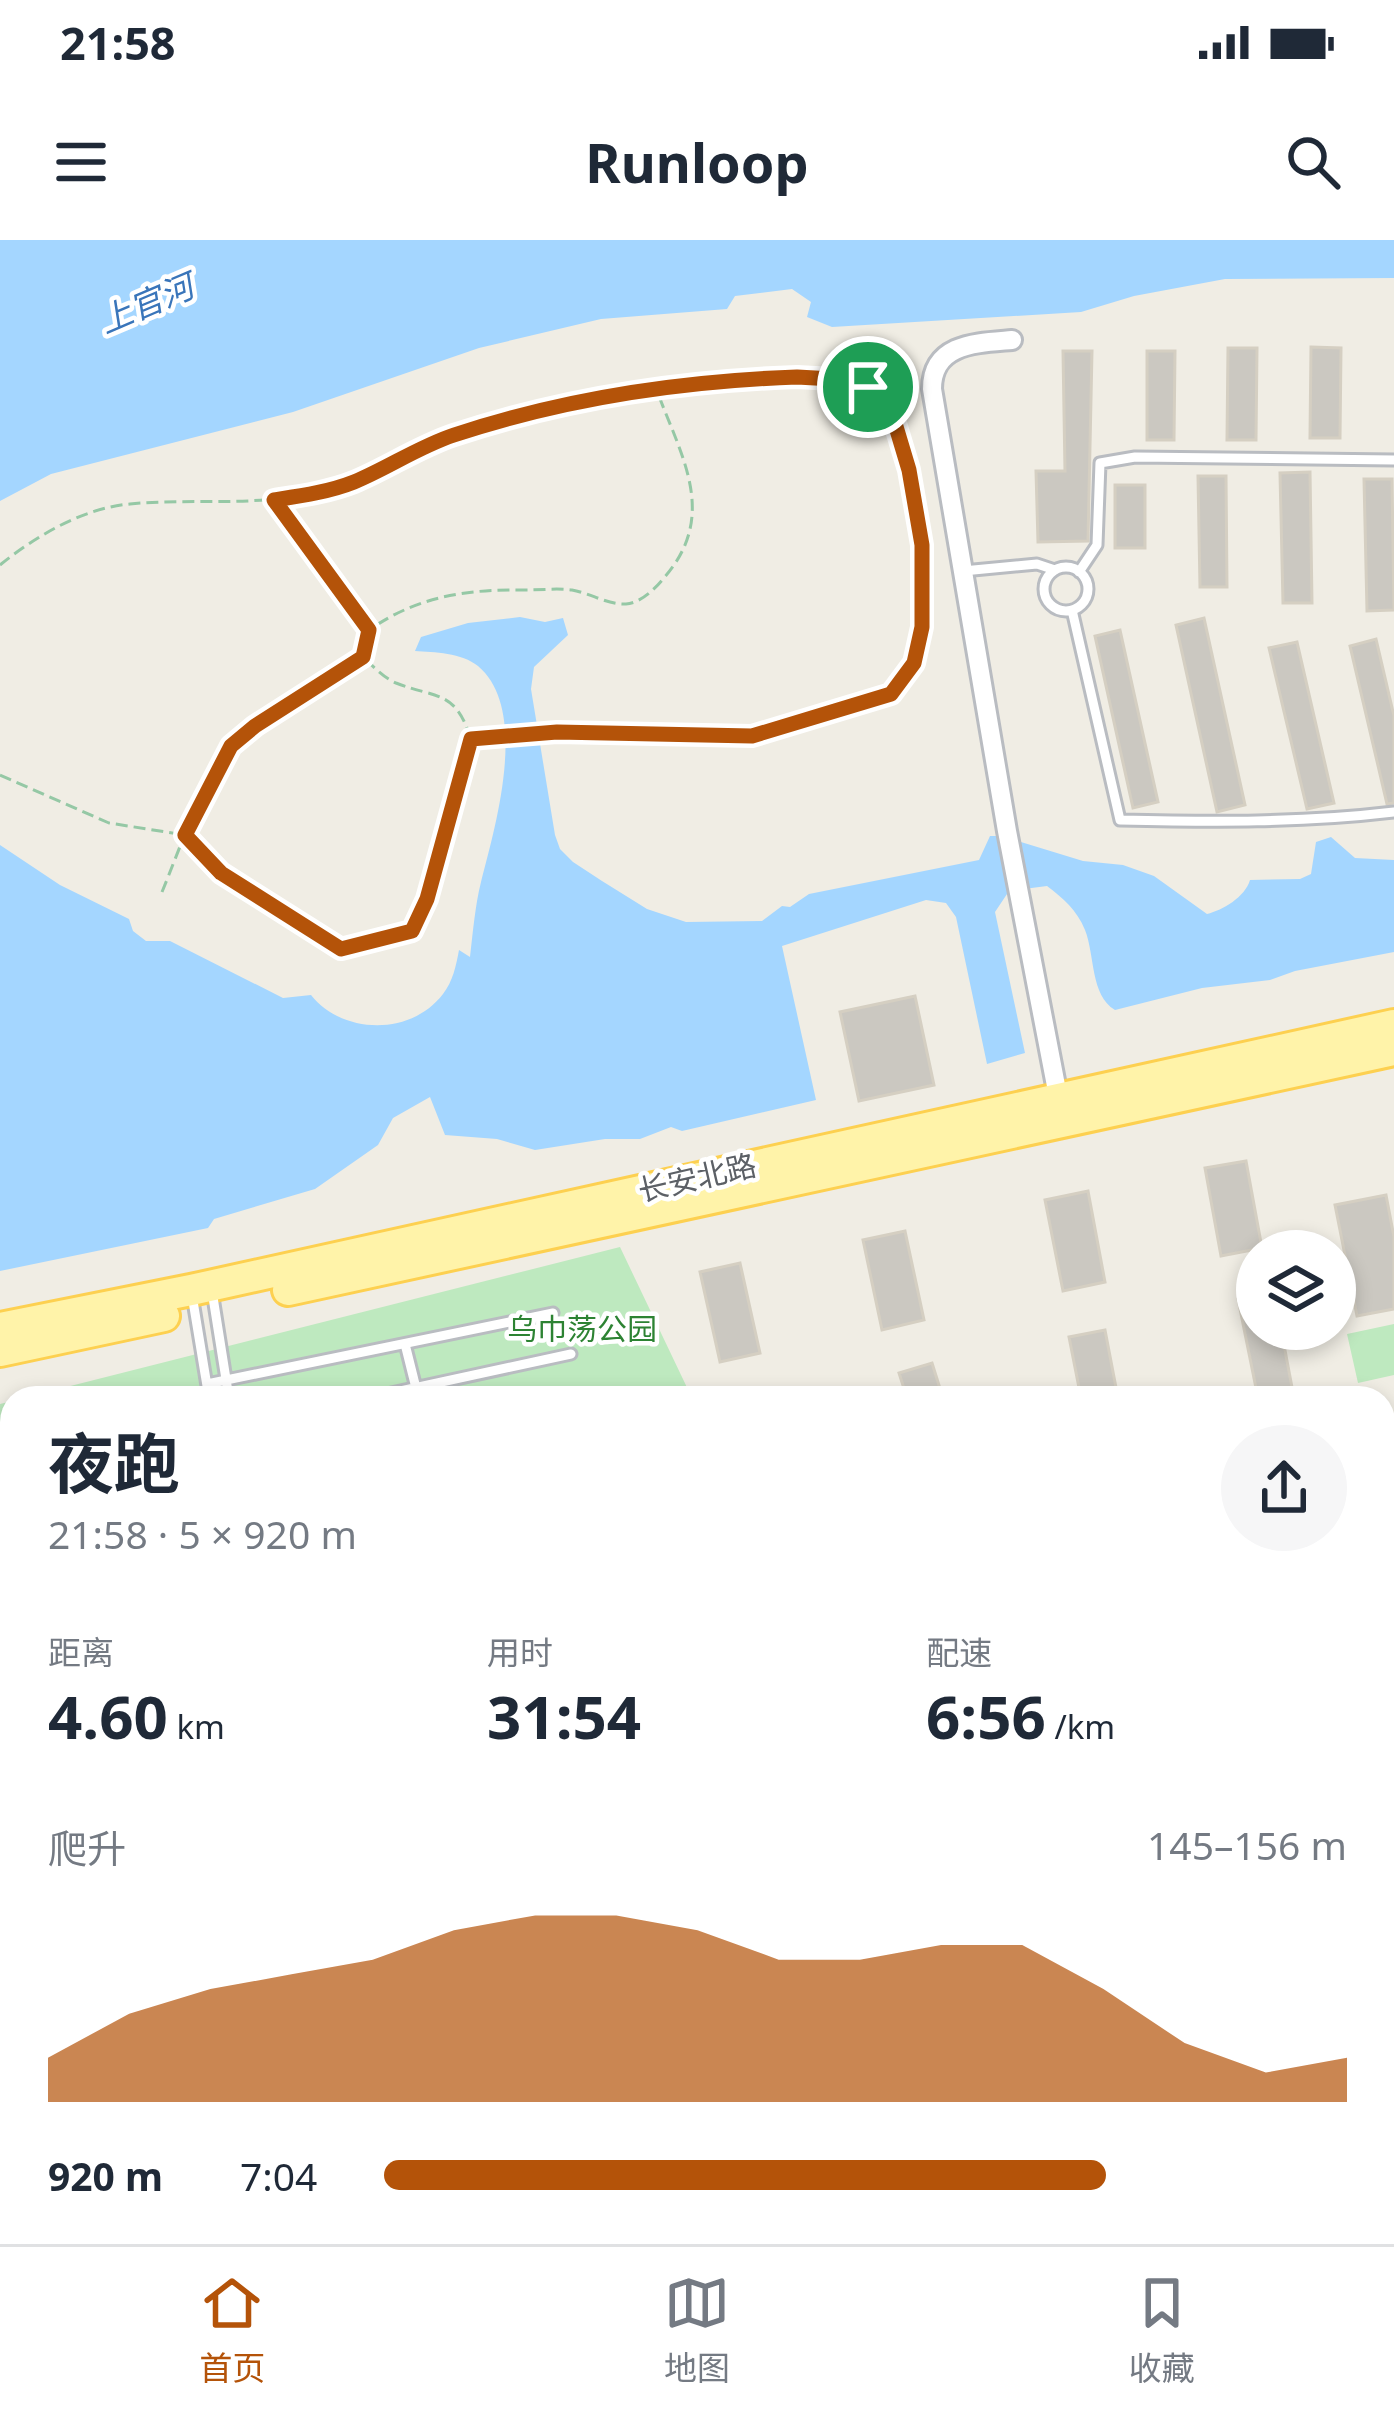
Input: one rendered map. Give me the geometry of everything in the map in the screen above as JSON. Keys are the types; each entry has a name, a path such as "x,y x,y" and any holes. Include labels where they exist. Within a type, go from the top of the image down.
{"main road":[{"name":"长安北路","path":"0,1351 203,1298 1058,1096 1394,1025"},
{"name":"长安北路","path":"0,1328 203,1298 1394,1051"}],"street":[{"path":"1012,340 965,345 943,355 932,378 1007,832 1058,1096"}],"lane":[{"path":"1079,572 1097,545 1100,463 1135,457 1394,460"},
{"path":"963,571 1037,564 1055,570"},
{"path":"1063,567 1079,572 1088,593 1072,610 1063,611 1048,602 1044,584 1055,570 1063,567"},
{"path":"1072,610 1120,820 1245,823 1394,812"},
{"path":"203,1298 228,1386"},
{"path":"203,1298 207,1384 553,1313"},
{"path":"406,1344 416,1386"},
{"path":"425,1386 571,1354"}],"path":[{"path":"0,566 23,547 89,512 128,504 274,500 352,483 429,443 505,418 656,389 738,379 851,380 868,387 894,420 909,470 922,545 922,627 914,663 891,694 752,736 557,732 471,739"},
{"path":"162,892 231,746 363,657 369,630 395,612 435,596 482,590 571,590 622,604 655,589 675,567 694,524 694,498 656,389"},
{"path":"274,500 369,630"},
{"path":"0,775 109,823 185,835 221,873 341,949 412,931 427,899 471,739 464,716 450,700 391,681 363,657"}],"green space":[{"name":"乌巾荡公园","path":"620,1247 686,1386 70,1386"},
{"path":"1394,1324 1394,1375 1358,1383 1351,1350 1356,1350 1356,1332"}],"water":[{"name":"上官河","path":"0,240 1394,240 1394,278 1225,279 1134,296 1081,312 832,327 807,317 811,302 792,289 735,296 727,309 601,319 479,348 293,412 51,474 0,501"},
{"path":"520,617 545,622 563,618 568,635 534,667 531,689 560,849 647,909 686,922 762,921 809,894 979,860 990,836 1001,836 1154,876 1207,914 1233,902 1250,880 1300,879 1311,874 1316,842 1331,837 1355,858 1394,860 1394,952 1270,980 1202,988 1115,1010 1101,995 1085,930 1069,905 1047,886 1009,891 995,912 1025,1053 987,1064 956,917 946,903 926,900 782,946 816,1100 682,1131 671,1127 640,1139 605,1139 535,1150 497,1139 445,1135 430,1097 393,1118 378,1145 315,1189 214,1219 208,1228 0,1271 0,845 60,885 129,919 133,931 146,941 170,941 283,998 311,995 324,1008 358,1023 376,1025 413,1018 446,989 459,950 470,957 479,891 500,801 505,739 494,686 478,666 456,656 415,651 421,637 468,623"}],"building":[{"path":"1311,347 1341,348 1340,438 1310,438"},
{"path":"1228,348 1257,348 1256,440 1227,440"},
{"path":"1063,351 1092,351 1088,541 1038,542 1036,471 1065,471"},
{"path":"1147,351 1175,351 1174,440 1147,440"},
{"path":"1310,472 1312,603 1283,603 1280,473"},
{"path":"1198,476 1226,476 1227,587 1200,587"},
{"path":"1364,479 1392,479 1394,610 1367,611"},
{"path":"1115,485 1145,485 1145,548 1115,548"},
{"path":"1204,618 1245,805 1217,812 1176,625"},
{"path":"1120,630 1158,802 1133,808 1095,636"},
{"path":"1376,639 1394,716 1394,803 1387,804 1350,646"},
{"path":"1297,642 1334,803 1307,809 1269,648"},
{"path":"915,996 934,1085 859,1101 840,1012"},
{"path":"1246,1161 1259,1230 1236,1230 1236,1253 1221,1256 1205,1168"},
{"path":"1088,1191 1105,1282 1063,1291 1045,1200"},
{"path":"1386,1195 1394,1237 1394,1309 1357,1316 1356,1230 1340,1230 1335,1205"},
{"path":"905,1231 924,1320 882,1330 863,1240"},
{"path":"740,1263 760,1353 720,1362 700,1272"},
{"path":"1105,1330 1116,1386 1079,1386 1069,1337"},
{"path":"1248,1350 1285,1350 1292,1386 1256,1386"},
{"path":"932,1363 939,1386 903,1386 899,1373"}],"route":[{"path":"797,377 851,380 868,387 894,420 909,470 922,545 922,627 914,663 891,694 752,736 557,732 471,739 427,899 412,931 341,949 221,873 185,835 231,746 363,657 369,630 274,500 352,483 429,443 505,418 656,389 797,377"}]}
